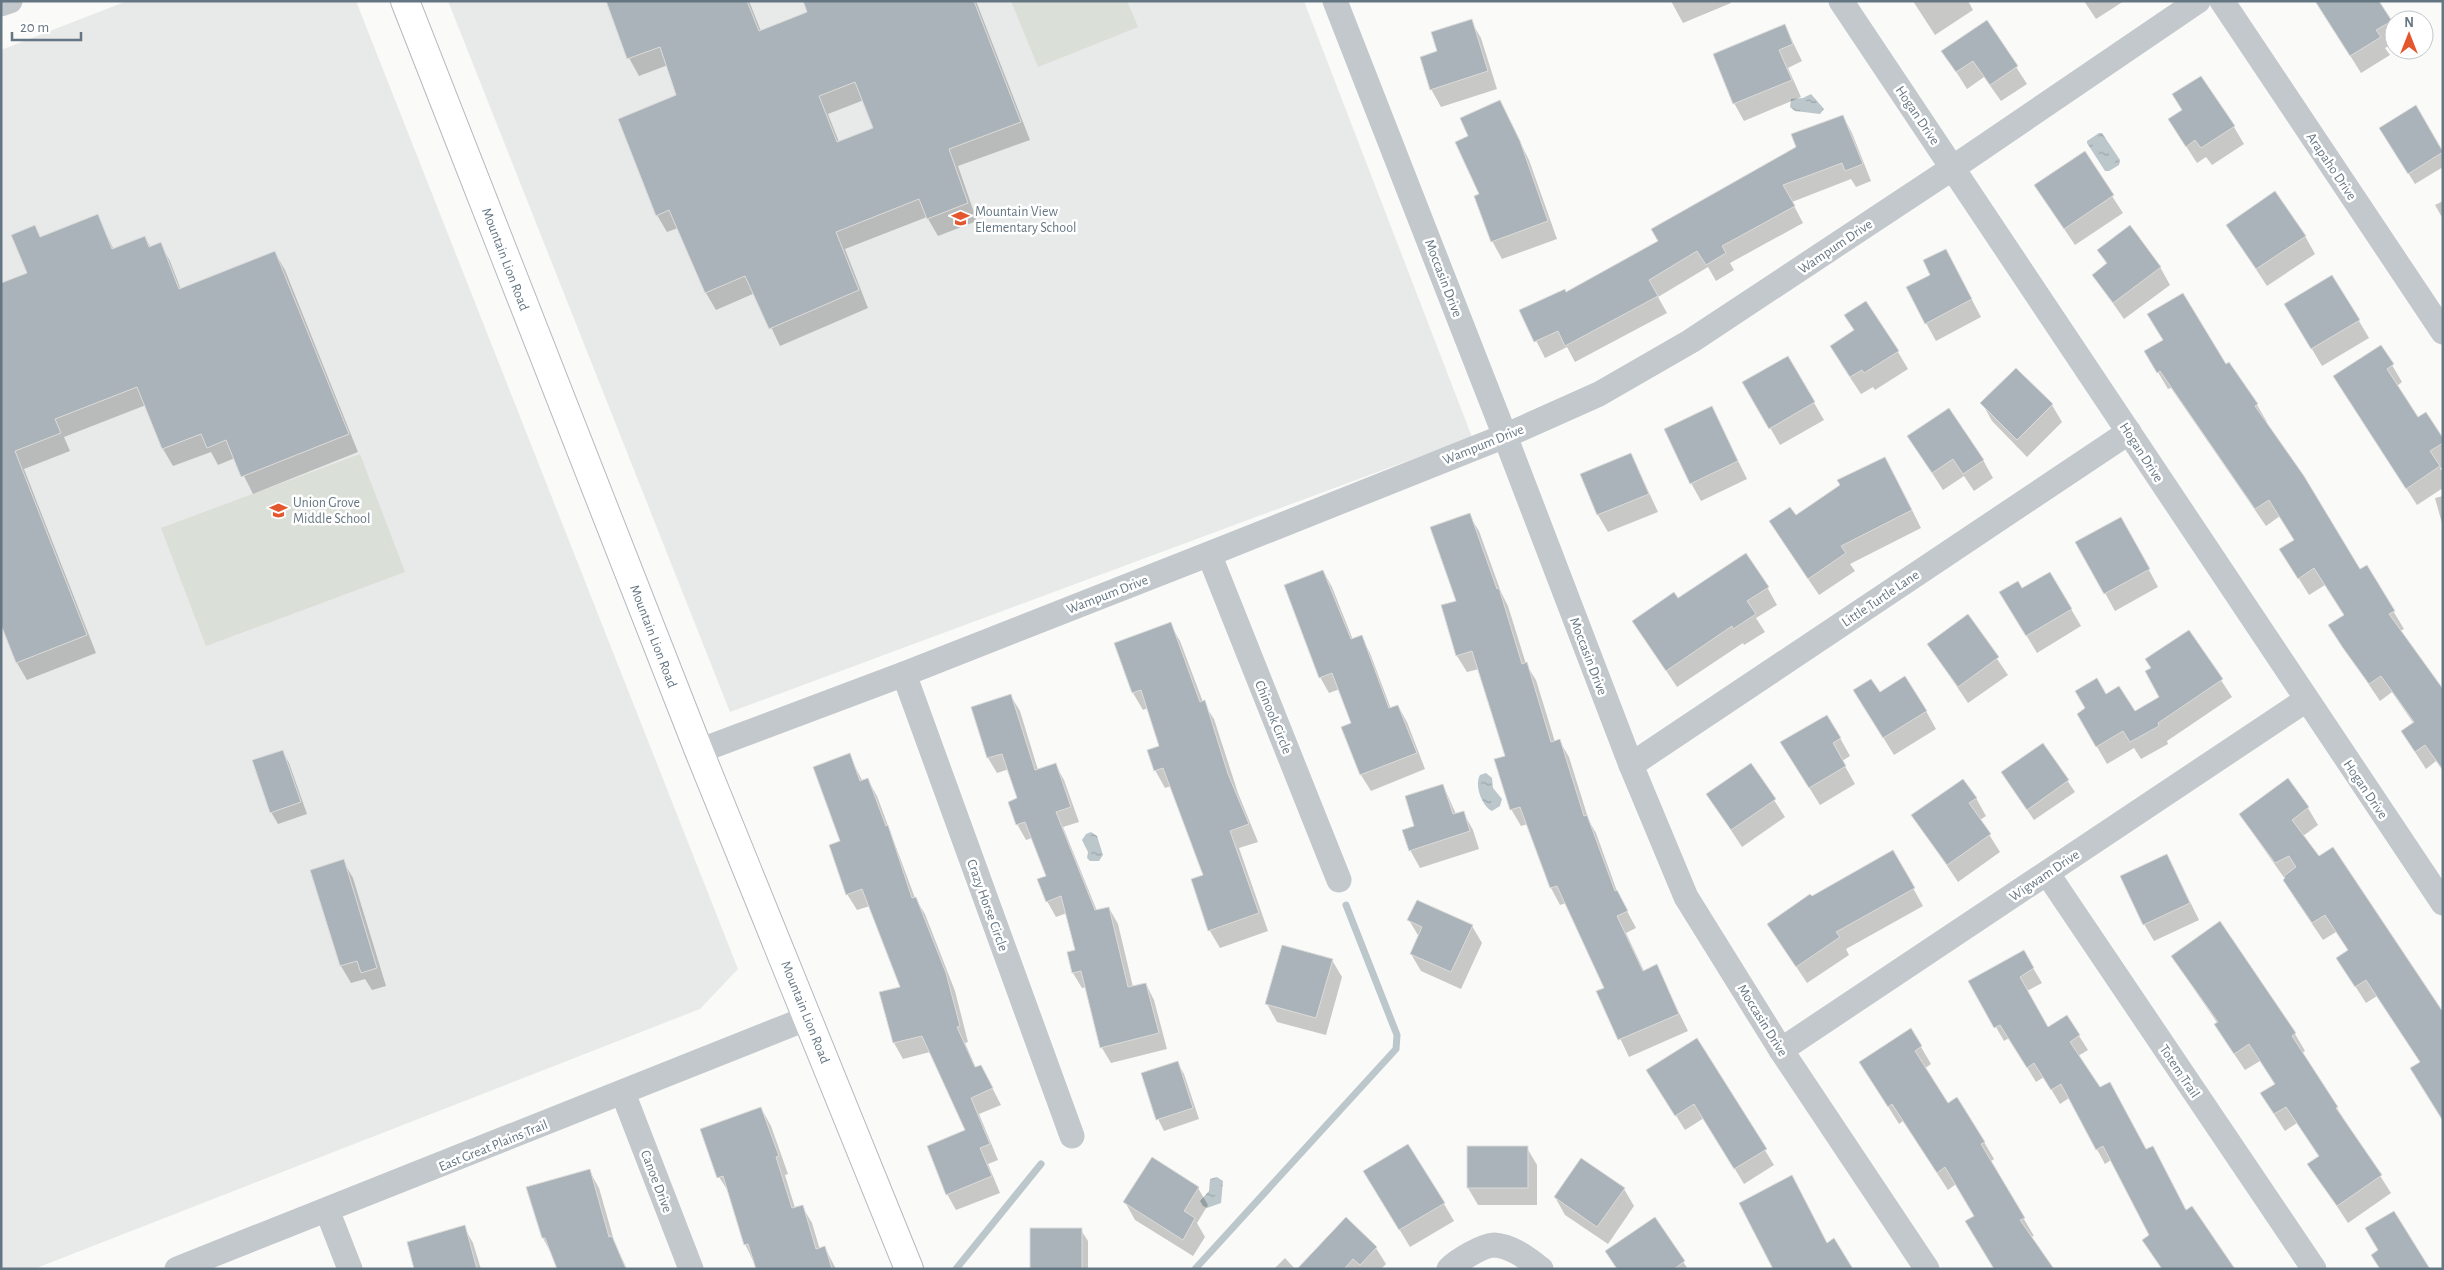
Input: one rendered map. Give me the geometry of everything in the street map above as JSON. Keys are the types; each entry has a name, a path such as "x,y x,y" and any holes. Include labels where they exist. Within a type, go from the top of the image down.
{"street":[{"path":"1,4 10,1"},
{"name":"Mountain Lion Road","path":"405,1 699,751 909,1269"},
{"name":"Moccasin Drive","path":"1335,1 1631,765 1686,897 1781,1050 1927,1269"},
{"name":"Hogan Drive","path":"1841,1 1954,167 2306,700 2443,903"},
{"name":"Wampum Drive","path":"699,751 904,674 1209,554 1505,436 1599,394 1691,341 1954,167 2198,1"},
{"name":"Arapaho Drive","path":"2222,1 2443,332"},
{"name":"Little Turtle Lane","path":"1631,765 2129,432"},
{"name":"Chinook Circle","path":"1209,554 1339,880"},
{"name":"Crazy Horse Circle","path":"904,674 1072,1136"},
{"name":"Wigwam Drive","path":"1781,1050 2306,700"},
{"name":"Totem Trail","path":"2047,873 2314,1269"},
{"name":"East Great Plains Trail","path":"177,1269 808,1018"},
{"name":"Canoe Drive","path":"623,1093 691,1269"},
{"path":"327,1210 350,1269"},
{"path":"1448,1269 1459,1259 1494,1245 1521,1253 1540,1269"}],"shaded area":[{"name":"Union Grove Middle School","path":"127,1 356,1 738,969 700,1009 34,1269 1,1269 1,50"},
{"name":"Mountain View Elementary School","path":"448,1 1304,1 1472,437 730,712"},
{"path":"1011,1 1127,1 1138,27 1038,67"},
{"path":"360,454 405,572 206,646 161,528"}],"water":[{"path":"1811,94 1824,109 1820,114 1795,111 1790,107 1791,99 1803,98"},
{"path":"2102,133 2120,160 2119,165 2109,171 2105,171 2087,143 2087,141"},
{"path":"1486,773 1492,778 1493,788 1502,799 1500,806 1492,811 1482,800 1478,784 1480,775"},
{"path":"1091,832 1097,836 1103,855 1099,861 1090,861 1087,858 1088,852 1082,840 1086,834"},
{"path":"1217,1177 1223,1181 1221,1203 1207,1208 1200,1201 1209,1191 1210,1179"}],"building":[{"path":"606,1 747,1 759,31 807,12 803,1 974,1 1021,122 949,149 968,203 927,219 919,199 836,232 859,290 769,329 745,276 705,293 669,210 656,216 618,119 676,95 660,47 627,59","holes":["855,82 873,128 837,142 819,96"]},
{"path":"2315,1 2379,1 2385,10 2384,26 2376,30 2381,37 2350,56"},
{"path":"1472,19 1488,71 1430,90 1420,57 1437,51 1431,32"},
{"path":"1987,20 2018,66 1990,85 1973,61 1956,72 1941,51"},
{"path":"1785,24 1793,44 1779,50 1792,80 1733,104 1713,54"},
{"path":"2201,76 2235,126 2201,148 2195,140 2186,147 2168,119 2182,110 2172,94"},
{"path":"1500,100 1520,141 1548,221 1491,242 1474,196 1479,194 1455,142 1468,136 1460,118"},
{"path":"2416,105 2443,152 2408,174 2379,128"},
{"path":"1843,115 1863,164 1845,171 1842,163 1783,185 1795,206 1722,246 1726,253 1706,265 1697,251 1649,280 1658,296 1565,346 1558,331 1534,342 1519,310 1565,289 1566,292 1658,241 1651,229 1796,147 1791,134"},
{"path":"2085,151 2114,195 2064,229 2034,185"},
{"path":"2275,191 2306,236 2256,269 2226,225"},
{"path":"98,214 112,249 145,236 149,247 161,242 179,289 275,251 349,434 241,477 226,440 207,448 201,434 162,449 137,387 55,419 61,433 15,451 87,635 16,663 1,625 1,283 27,273 11,235 35,225 40,237"},
{"path":"2130,225 2161,267 2113,303 2092,275 2107,263 2097,250"},
{"path":"1946,249 1972,299 1925,324 1906,287 1930,275 1923,260"},
{"path":"2332,275 2360,320 2311,349 2284,304"},
{"path":"2183,293 2226,364 2229,362 2258,404 2255,406 2304,476 2360,569 2367,565 2395,611 2389,614 2443,689 2443,770 2425,745 2415,752 2401,731 2414,722 2381,676 2369,684 2328,625 2344,615 2314,568 2298,579 2279,549 2294,540 2269,500 2255,509 2160,371 2157,373 2144,351 2163,340 2147,314"},
{"path":"1866,301 1899,351 1864,373 1862,370 1850,377 1830,346 1854,330 1844,315"},
{"path":"2381,345 2394,364 2387,369 2418,417 2426,412 2443,438 2443,443 2430,451 2440,466 2406,489 2333,376"},
{"path":"1788,356 1815,402 1769,429 1742,382"},
{"path":"2016,368 2053,404 2017,440 1980,403"},
{"path":"1712,406 1738,461 1690,484 1664,429"},
{"path":"1949,408 1984,460 1963,474 1953,459 1932,473 1907,436"},
{"path":"1631,453 1649,494 1597,515 1580,474"},
{"path":"1885,457 1912,510 1841,546 1846,553 1808,579 1769,521 1790,507 1796,515 1840,485 1837,480"},
{"path":"1470,513 1497,589 1499,588 1522,664 1527,662 1551,742 1560,739 1584,816 1587,815 1615,891 1617,890 1628,911 1617,916 1643,971 1657,964 1679,1014 1618,1040 1596,991 1604,988 1557,886 1550,888 1520,807 1510,810 1494,759 1505,756 1472,651 1456,656 1441,605 1456,601 1430,527"},
{"path":"2121,517 2150,569 2104,594 2075,542"},
{"path":"1746,553 1769,587 1747,601 1756,614 1733,629 1732,626 1666,671 1632,621 1674,592 1678,598"},
{"path":"1323,570 1351,639 1362,635 1389,708 1398,705 1417,753 1360,775 1341,727 1351,723 1332,673 1319,678 1284,585"},
{"path":"2050,572 2072,609 2026,636 1999,592 2018,581 2022,588"},
{"path":"1968,614 1999,657 1958,687 1927,644"},
{"path":"1171,622 1200,702 1205,700 1228,774 1249,824 1230,831 1259,913 1208,931 1191,879 1203,875 1163,768 1154,771 1147,750 1159,746 1141,690 1132,693 1114,643"},
{"path":"2189,630 2223,679 2158,723 2159,726 2130,742 2123,731 2096,747 2077,714 2085,708 2075,691 2097,678 2106,694 2119,686 2135,711 2159,697 2145,671 2151,668 2145,659"},
{"path":"1905,676 1927,711 1883,738 1853,690 1871,679 1880,692"},
{"path":"1011,694 1035,770 1056,763 1071,807 1056,812 1095,910 1109,907 1128,987 1146,983 1159,1033 1100,1048 1081,971 1072,973 1067,952 1075,950 1061,896 1046,902 1037,879 1046,876 1025,822 1016,825 1008,802 1017,798 1002,754 987,758 971,707"},
{"path":"1827,715 1841,738 1833,743 1846,766 1809,788 1780,742"},
{"path":"2043,743 2069,780 2027,810 2001,772"},
{"path":"283,750 301,802 270,813 252,760"},
{"path":"850,753 860,781 868,778 886,826 888,825 912,898 916,897 946,973 960,1026 957,1027 975,1067 981,1065 993,1088 971,1098 990,1144 980,1148 992,1176 946,1195 927,1146 965,1130 922,1036 893,1043 879,992 900,987 862,889 846,895 829,845 840,841 813,767"},
{"path":"1751,763 1776,799 1731,830 1706,794"},
{"path":"2288,778 2309,807 2292,820 2319,856 2333,847 2443,1012 2443,1121 2410,1068 2420,1062 2366,980 2355,987 2336,958 2348,950 2325,915 2312,923 2283,880 2284,876 2296,867 2289,856 2275,863 2239,814"},
{"path":"1963,779 1977,798 1969,803 1991,834 1947,865 1911,815"},
{"path":"1443,784 1453,814 1464,811 1470,831 1409,851 1402,830 1414,826 1405,796"},
{"path":"1893,850 1915,888 1836,932 1840,937 1796,967 1767,924 1810,894 1812,896"},
{"path":"2167,854 2190,903 2143,925 2120,876"},
{"path":"344,859 377,968 361,973 357,961 340,966 310,870"},
{"path":"1417,900 1473,925 1451,972 1410,954 1422,927 1407,920"},
{"path":"2220,921 2296,1033 2292,1036 2338,1107 2336,1108 2382,1175 2337,1206 2307,1164 2319,1156 2286,1107 2274,1114 2260,1093 2275,1084 2249,1044 2234,1054 2214,1024 2218,1022 2171,956"},
{"path":"1282,945 1333,959 1316,1018 1265,1004"},
{"path":"2024,950 2034,968 2020,977 2048,1027 2067,1015 2080,1035 2070,1042 2100,1087 2110,1082 2146,1149 2153,1146 2186,1210 2192,1206 2235,1269 2162,1269 2142,1240 2149,1235 2103,1146 2096,1150 2061,1084 2051,1090 2034,1063 2027,1068 2000,1025 1994,1028 1968,981"},
{"path":"1911,1028 1922,1046 1915,1051 1948,1103 1957,1097 1985,1142 1981,1144 2025,1218 2020,1220 2054,1269 1994,1269 1965,1221 1974,1216 1945,1167 1937,1173 1892,1104 1888,1107 1859,1062"},
{"path":"1697,1038 1767,1149 1734,1169 1694,1104 1675,1116 1646,1070"},
{"path":"1178,1061 1193,1108 1156,1120 1141,1073"},
{"path":"761,1107 779,1156 776,1157 792,1208 803,1205 816,1249 825,1246 832,1269 756,1269 748,1244 744,1245 723,1176 717,1178 700,1129"},
{"path":"1408,1144 1445,1203 1399,1230 1363,1171"},
{"path":"1467,1146 1528,1146 1528,1188 1467,1188"},
{"path":"1152,1157 1199,1187 1184,1211 1195,1218 1183,1240 1123,1202"},
{"path":"1581,1158 1625,1188 1597,1227 1554,1197"},
{"path":"590,1169 609,1237 612,1236 626,1269 557,1269 545,1238 542,1238 526,1187"},
{"path":"1792,1175 1827,1243 1834,1238 1853,1269 1773,1269 1739,1203"},
{"path":"2394,1211 2430,1269 2380,1269 2371,1255 2378,1250 2365,1228"},
{"path":"1346,1217 1377,1247 1360,1265 1353,1259 1344,1269 1297,1269"},
{"path":"1655,1217 1685,1261 1674,1269 1617,1269 1605,1251"},
{"path":"465,1225 477,1269 414,1269 407,1242"},
{"path":"1030,1228 1082,1228 1082,1269 1030,1269"}],"waterway":[{"path":"1195,1269 1396,1049 1397,1035 1346,905"},
{"path":"956,1269 1041,1164"}],"place":[{"name":"Mountain View Elementary School","path":"961,219"},
{"name":"Union Grove Middle School","path":"279,510"}]}
